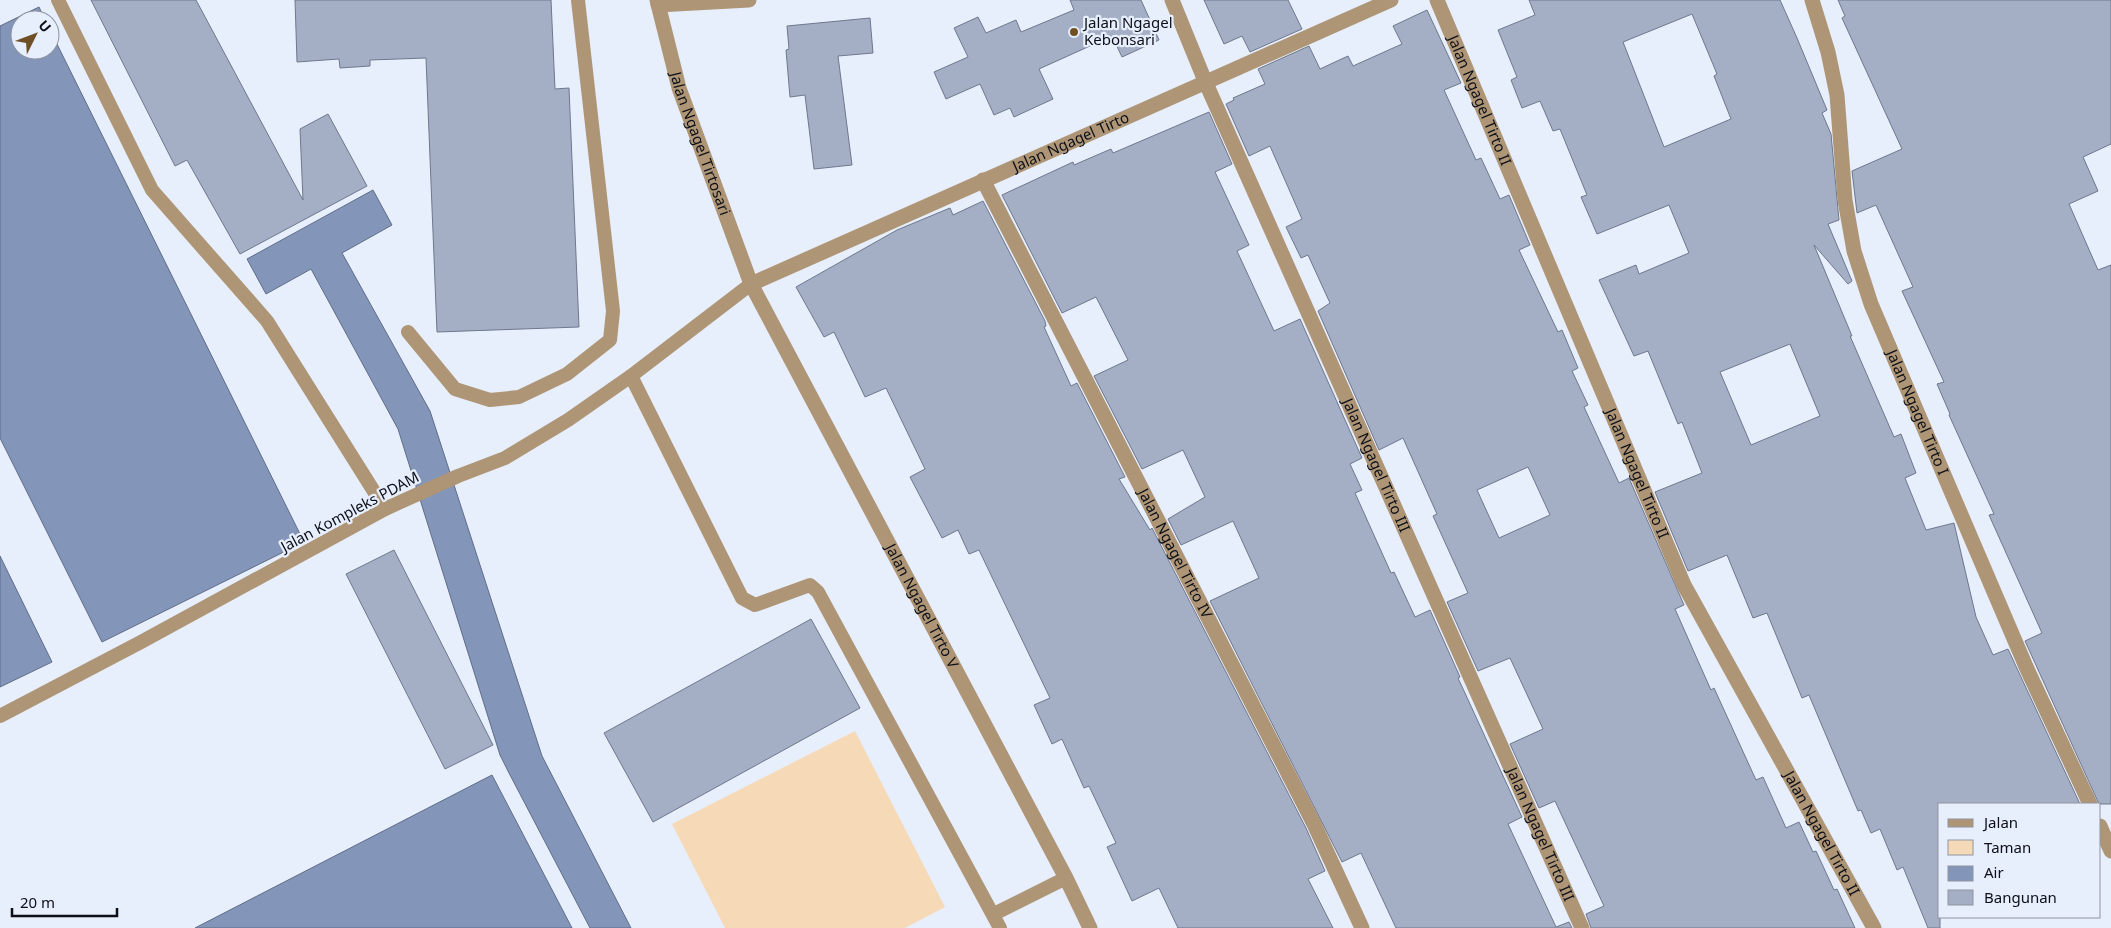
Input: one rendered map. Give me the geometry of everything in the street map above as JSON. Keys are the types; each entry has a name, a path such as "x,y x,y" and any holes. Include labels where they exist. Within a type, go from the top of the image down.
{"street":[{"path":"658,2 749,0"},
{"name":"Jalan Ngagel Tirto III","path":"1172,0 1205,81 1582,928"},
{"name":"Jalan Ngagel Tirto","path":"751,284 1391,0"},
{"name":"Jalan Ngagel Tirto II","path":"1437,0 1684,585 1874,928"},
{"name":"Jalan Ngagel Tirto I","path":"1812,0 1828,52 1837,95 1845,200 1854,250 1871,304 2027,669 2090,803"},
{"name":"Jalan Ngagel Tirtosari","path":"658,2 679,88 751,284"},
{"name":"Jalan Ngagel Tirto IV","path":"983,180 1314,824 1362,928"},
{"name":"Jalan Ngagel Tirto V","path":"751,284 1066,878 1090,928"},
{"path":"2101,828 2111,851"}],"lane":[{"path":"58,0 152,190 267,321 385,509"},
{"path":"408,332 455,389 490,400 519,397 567,374 610,340 613,311 578,0"},
{"name":"Jalan Kompleks PDAM","path":"0,716 141,642 385,509 458,476 505,458 568,420 631,376 751,284"},
{"path":"631,376 742,598 755,605 810,585 818,592 1000,928"},
{"path":"994,914 1066,878"}],"green space":[{"path":"855,731 945,907 905,928 725,928 672,824"}],"water":[{"path":"10,21 10,60 60,60 60,50 304,542 102,642 0,438 0,26"},
{"path":"373,190 392,225 342,253 430,411 542,756 631,928 590,928 500,755 398,429 311,269 266,294 247,259"},
{"path":"0,556 52,662 0,687"},
{"path":"492,775 572,928 195,928"}],"building":[{"path":"91,0 196,0 303,200 300,129 328,114 367,186 240,254 187,160 175,166"},
{"path":"295,0 551,0 555,89 569,88 579,327 437,332 426,58 370,60 370,66 340,68 339,59 297,62"},
{"path":"1070,0 1141,0 1159,40 1122,57 1112,36 1039,69 1053,99 1014,117 1010,108 994,115 980,84 946,99 934,72 968,57 954,28 978,17 986,33 1016,20 1021,32 1074,10"},
{"path":"1204,0 1288,0 1302,29 1250,52 1242,36 1224,44"},
{"path":"1529,0 1780,0 1827,110 1822,113 1831,134 1839,220 1828,224 1852,281 1848,284 1814,245 1852,336 1850,336 1894,437 1901,434 1916,473 1905,478 1926,530 1954,523 1976,617 1993,655 2008,649 2080,803 1938,803 1938,918 1940,918 1940,928 1928,928 1903,867 1897,870 1880,829 1871,833 1861,810 1858,811 1809,695 1802,698 1767,613 1753,618 1727,555 1688,571 1655,492 1702,473 1682,422 1678,424 1648,351 1634,356 1599,280 1636,265 1639,274 1689,253 1669,205 1597,234 1581,197 1587,195 1560,129 1553,131 1540,101 1522,108 1511,80 1517,77 1498,30 1535,15","holes":["1692,14 1717,74 1714,76 1731,119 1664,147 1623,42","1790,344 1820,416 1751,445 1720,372"]},
{"path":"1838,0 2111,0 2111,144 2083,157 2098,191 2069,204 2098,270 2111,265 2111,804 2099,803 2025,641 2042,633 1989,515 1994,514 1949,415 1937,384 1944,382 1902,291 1913,287 1876,205 1857,213 1852,171 1902,149 1842,18 1845,16"},
{"path":"1427,10 1461,83 1444,90 1476,160 1481,158 1500,199 1509,195 1530,245 1519,250 1558,332 1562,330 1578,368 1572,371 1588,405 1584,407 1619,483 1629,478 1684,605 1675,609 1711,690 1714,688 1756,780 1763,777 1786,828 1799,822 1813,852 1816,851 1834,890 1837,889 1855,928 1591,928 1586,914 1604,906 1555,801 1539,808 1510,744 1543,729 1510,658 1478,671 1447,602 1468,593 1433,516 1437,514 1403,438 1379,450 1318,311 1330,303 1308,255 1301,258 1286,227 1302,219 1270,146 1249,156 1226,104 1234,100 1233,98 1265,84 1258,69 1309,46 1320,69 1348,56 1353,66 1402,44 1393,26","holes":["1528,467 1550,515 1499,538 1477,490"]},
{"path":"870,18 873,53 838,56 852,165 814,169 805,95 790,97 786,50 789,49 787,26"},
{"path":"1209,112 1232,164 1215,172 1249,245 1237,251 1274,331 1300,319 1362,458 1350,464 1362,490 1355,493 1391,573 1394,572 1415,617 1430,610 1460,677 1458,678 1522,817 1508,824 1556,927 1569,922 1572,928 1396,928 1361,853 1342,862 1210,601 1259,578 1233,521 1181,545 1168,519 1205,497 1183,450 1142,469 1094,376 1128,360 1096,297 1062,313 1002,195 1073,162 1074,165 1111,149 1113,153"},
{"path":"983,201 1045,321 1046,326 1044,327 1071,386 1077,383 1125,477 1119,479 1150,530 1152,528 1306,828 1325,871 1308,879 1333,928 1178,928 1159,888 1132,901 1107,847 1116,843 1089,786 1084,788 1062,739 1052,744 1034,705 1050,698 979,550 969,554 958,530 942,538 910,477 925,469 886,388 865,397 834,332 824,337 796,287 897,230 950,208 953,215"},
{"path":"394,550 493,745 445,769 346,574"},
{"path":"811,619 860,708 653,822 604,733"}],"place":[{"name":"Jalan Ngagel Kebonsari","path":"1074,32"}]}
